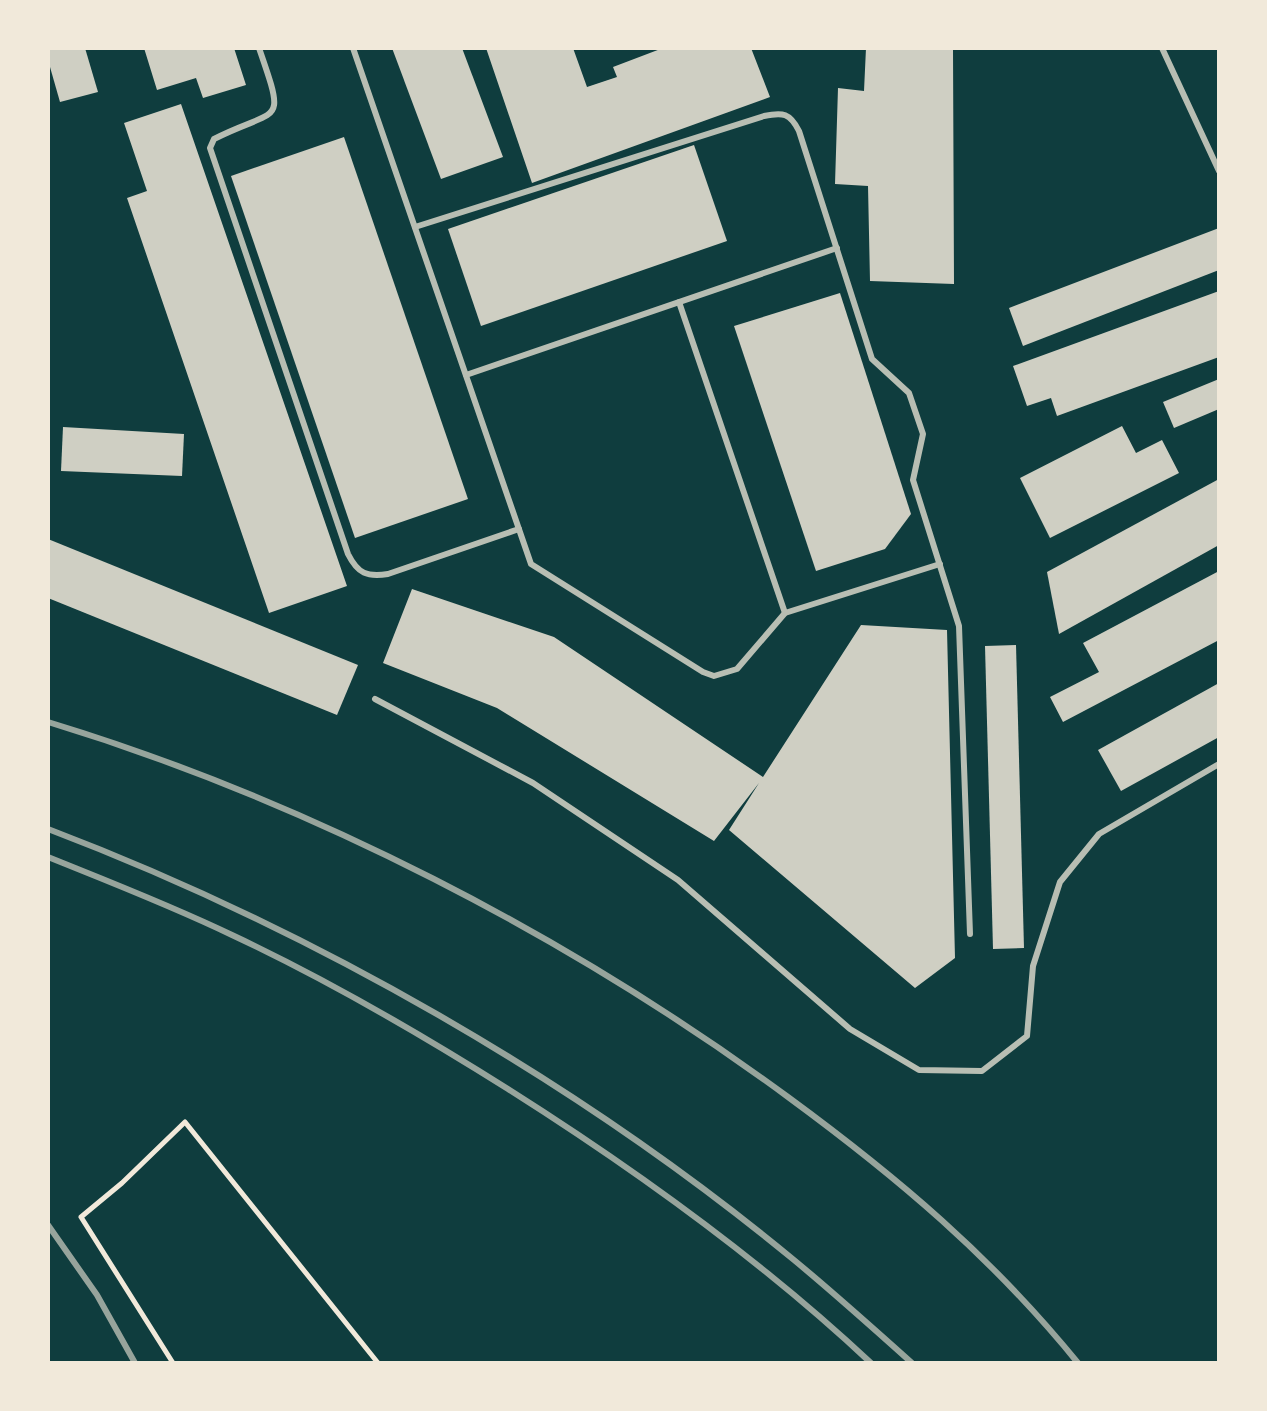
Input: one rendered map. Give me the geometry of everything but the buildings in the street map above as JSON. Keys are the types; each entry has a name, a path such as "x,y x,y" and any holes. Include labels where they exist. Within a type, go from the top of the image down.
{"lane":[{"path":"259,48 274,93 276,104 273,113 214,139 210,148 348,554 356,569 370,577 388,574 519,529"},
{"path":"353,48 531,564 714,676 737,669 785,613 940,564"},
{"path":"1162,48 1219,171"},
{"path":"415,227 782,112 792,117 872,359 909,393 923,434 913,480 959,626 970,934"},
{"path":"466,375 837,248"},
{"path":"679,302 785,613"},
{"path":"375,699 533,783 678,880 850,1029 919,1070 982,1071 1027,1036 1033,966 1060,882 1099,834 1219,764"}],"path":[{"path":"173,1363 81,1217 122,1183 185,1122 378,1363"}],"railway":[{"path":"48,722 243,791 339,833 526,928 617,982 788,1097 905,1188 1012,1288 1078,1363"},
{"path":"48,829 245,913 342,962 532,1071 710,1194 809,1272 912,1363"},
{"path":"48,857 164,904 268,952 373,1008 475,1068 603,1151 696,1217 785,1288 871,1363"},
{"path":"48,1225 97,1295 135,1363"}]}
